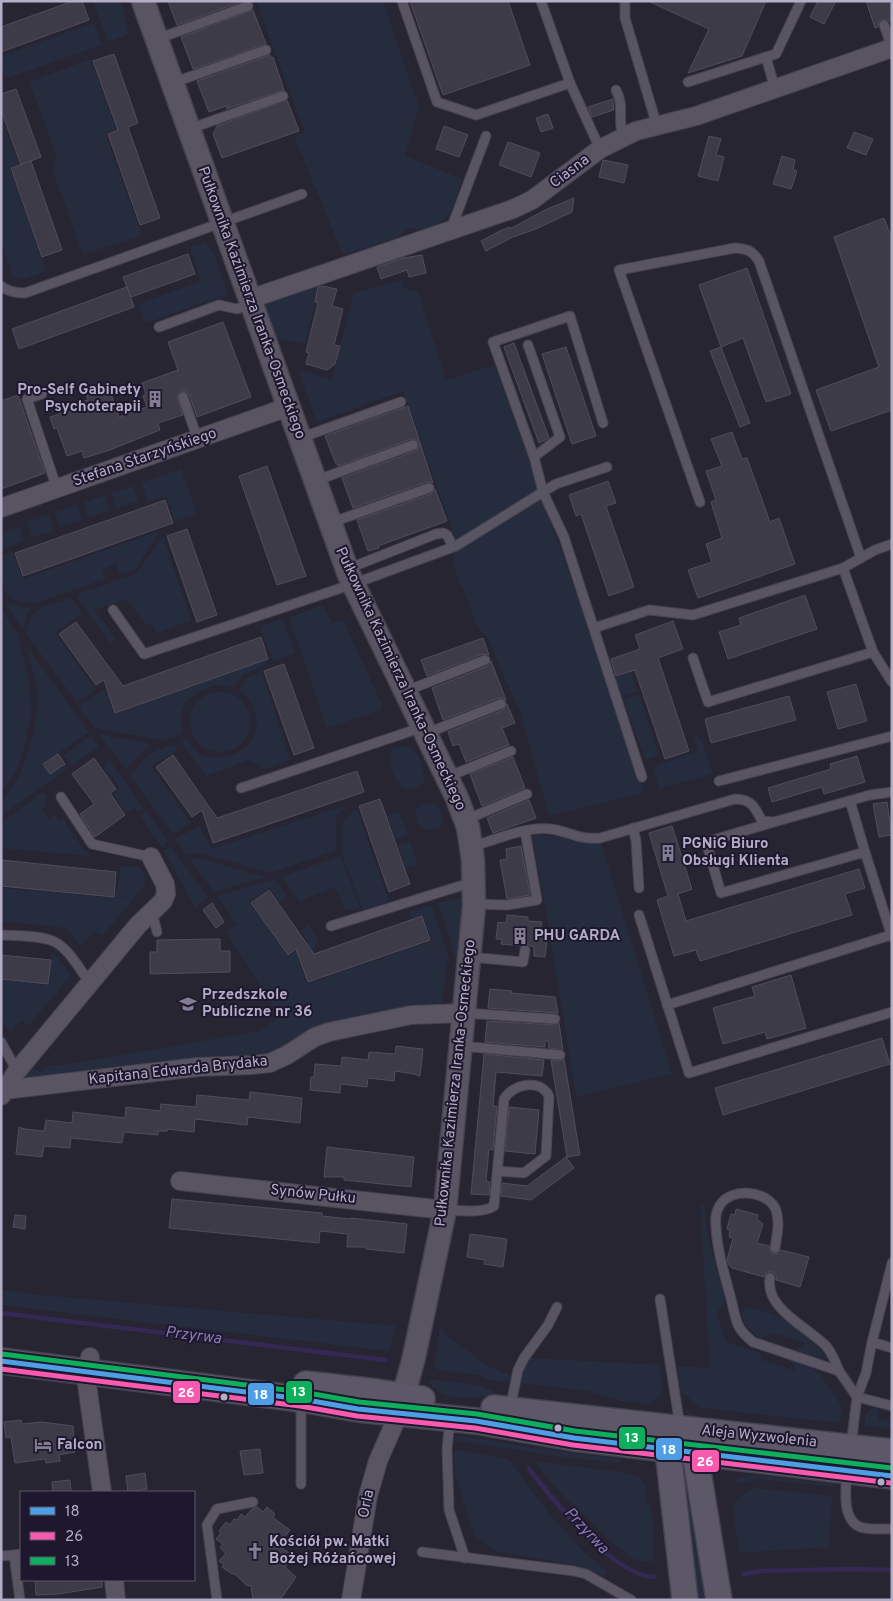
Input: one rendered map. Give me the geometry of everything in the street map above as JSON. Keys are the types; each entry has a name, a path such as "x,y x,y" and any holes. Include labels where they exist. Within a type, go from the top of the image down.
{"main road":[{"name":"Aleja Wyzwolenia","path":"1,1346 89,1364 358,1409 401,1405 450,1418 574,1438 892,1476"},
{"name":"Aleja Wyzwolenia","path":"1,1361 89,1364 401,1405 510,1410 892,1452"},
{"path":"685,1600 668,1450 680,1429 695,1453 719,1600"}],"street":[{"name":"Pułkownika Kazimierza Iranka-Osmeckiego","path":"143,1 350,577 447,777 468,827 474,893 470,956 445,1210 401,1405"},
{"name":"Ciasna","path":"251,302 513,209 532,200 600,149 636,131 696,116 775,90 892,47"},
{"name":"Stefana Starzyńskiego","path":"1,508 288,407"},
{"name":"Kapitana Edwarda Brydaka","path":"3,1093 18,1071 138,925 163,901 166,894 165,884 151,857"},
{"name":"Kapitana Edwarda Brydaka","path":"3,1093 188,1068 270,1063 287,1055 315,1037 329,1032 411,1015 464,1013"},
{"name":"Synów Pułku","path":"180,1182 445,1210"},
{"path":"89,1364 89,1399 102,1491"},
{"name":"Orla","path":"351,1600 368,1496 378,1461 401,1405"},
{"path":"114,1581 116,1600"}],"lane":[{"path":"402,1 437,102 476,115 570,83"},
{"path":"541,1 570,83 600,149"},
{"path":"625,1 625,18 657,126"},
{"path":"688,82 776,54 801,1"},
{"path":"156,39 248,6"},
{"path":"884,25 892,47"},
{"path":"172,83 266,50"},
{"path":"766,57 775,90"},
{"path":"616,90 621,101 620,127 624,136"},
{"path":"189,130 283,96"},
{"path":"451,230 486,136"},
{"path":"1,286 5,290 16,293 25,292 302,194"},
{"path":"700,502 619,270 735,248 747,249 755,254 758,261 861,558"},
{"path":"159,328 219,305 237,309 251,302"},
{"path":"604,423 570,316 493,342 534,457 543,492 564,538 642,777"},
{"path":"528,345 560,437 534,457"},
{"path":"42,394 27,399 57,488"},
{"path":"183,397 198,440"},
{"path":"299,439 401,402"},
{"path":"315,481 413,445"},
{"path":"113,610 144,654 350,577 453,547 556,484 607,467"},
{"path":"330,524 428,488"},
{"path":"350,577 436,534 443,533 447,535 453,547"},
{"path":"594,628 649,610 692,615 843,568 875,550 892,544"},
{"path":"843,568 873,652 892,682"},
{"path":"694,658 708,702 873,652"},
{"path":"405,691 485,660"},
{"path":"241,788 424,731 501,704"},
{"path":"719,782 892,736"},
{"path":"447,777 511,751"},
{"path":"865,852 721,893 706,842 850,801 892,792"},
{"path":"465,820 527,794"},
{"path":"61,797 92,844 151,857"},
{"path":"471,847 525,831 552,829 586,839 600,838 735,799 744,799 755,807 762,820 774,822"},
{"path":"667,1005 892,936 850,801"},
{"path":"633,828 636,840 639,888"},
{"path":"331,926 474,893 507,905 537,900 525,831"},
{"path":"152,912 157,932"},
{"path":"639,915 689,1073 892,1012"},
{"path":"1,935 46,939 55,942 65,950 90,983"},
{"path":"470,956 523,962 525,950"},
{"path":"464,1013 555,1019"},
{"path":"1,1042 18,1071"},
{"path":"461,1046 560,1055"},
{"path":"445,1210 482,1210 494,1206 504,1099 508,1093 517,1087 529,1085 542,1086 549,1096 546,1156 524,1173 498,1171"},
{"path":"775,1248 778,1216 771,1202 754,1194 743,1194 724,1200 716,1214 716,1227 725,1276 738,1326 753,1342 839,1372"},
{"path":"851,1447 857,1397 866,1373 892,1263"},
{"path":"770,1278 771,1293 776,1302 794,1321 827,1347 834,1358 839,1372 857,1397 892,1406"},
{"path":"660,1299 680,1429"},
{"path":"510,1410 518,1370 524,1358 548,1325 557,1307"},
{"path":"872,1342 892,1348"},
{"path":"301,1399 301,1484"},
{"path":"450,1418 447,1449 449,1510 465,1558"},
{"path":"847,1471 847,1503 852,1521 859,1526 892,1530"},
{"path":"217,1600 207,1525 217,1509 253,1502"},
{"path":"422,1552 586,1574 631,1600"},
{"path":"1,1556 18,1554 20,1600"}],"shaded area":[{"path":"93,1 121,1 129,34 108,42"},
{"path":"256,1 383,1 419,107 405,156 462,179 452,209 443,222 427,230 409,228 398,237 343,255 294,136 305,132"},
{"path":"94,23 101,45 5,79 1,69 1,56"},
{"path":"91,59 116,129 105,133 142,236 83,254 53,171 56,154 29,82"},
{"path":"1,114 19,164 10,168 46,271 23,279 13,277 1,242"},
{"path":"205,242 214,253 228,294 146,323 139,304 201,281 190,247"},
{"path":"402,280 405,289 418,291 446,380 495,365 634,756 644,793 549,816 521,715 487,637 478,628 454,567 454,535 403,391 317,422 298,370 332,379 354,293"},
{"path":"320,281 305,344 272,337 264,306 266,302"},
{"path":"181,469 197,514 175,521 167,496 148,502 141,483"},
{"path":"133,486 138,501 116,508 111,493"},
{"path":"105,495 110,510 88,518 83,503"},
{"path":"77,505 82,520 60,527 55,512"},
{"path":"49,515 54,530 32,537 27,522"},
{"path":"20,526 25,541 1,549 1,532"},
{"path":"160,531 135,570 120,574 116,564 102,569 105,579 35,603 15,600 5,591 1,576 1,555 12,551 23,579"},
{"path":"163,536 191,620 157,633 152,624 148,626 126,599 94,610 116,640 110,643 77,597 83,592 136,574"},
{"path":"71,598 82,614 55,633 96,690 77,702 26,634 32,617 41,608"},
{"path":"6,603 31,608 23,629 13,615"},
{"path":"323,605 332,623 343,620 381,703 381,710 327,728 289,618"},
{"path":"1,609 18,635 28,677 32,712 22,756 16,771 1,793"},
{"path":"282,619 295,653 273,661 260,627"},
{"path":"27,647 89,732 43,764 50,774 65,764 68,768 1,816 1,802 16,782 24,765 34,730 38,699"},
{"path":"269,659 265,665 243,675 233,687 215,685 196,693 185,703 181,713 183,734 163,740 95,728 78,706 106,689 114,714"},
{"path":"262,672 290,760 265,769 249,760 206,776 181,742 187,740 200,754 211,757 233,754 248,745 256,730 257,721 253,705 239,689 248,677"},
{"path":"631,672 638,691 621,697 615,678"},
{"path":"220,692 237,697 245,705 250,722 245,739 237,747 220,752 203,747 195,739 190,722 195,705 203,697"},
{"path":"639,694 659,755 646,760 623,700"},
{"path":"99,734 150,744 126,769"},
{"path":"695,735 702,740 713,774 659,788 653,767 698,751 694,738"},
{"path":"91,736 99,747 71,766 64,755"},
{"path":"174,744 178,750 151,766 191,823 173,834 130,775 151,753"},
{"path":"404,746 414,751 422,765 424,782 413,789 401,785 392,771 392,750"},
{"path":"110,761 143,808 137,812 134,808 127,813 113,794 120,789 104,766"},
{"path":"43,792 47,797 43,800 47,806 42,810 49,819 55,815 59,821 63,819 84,850 91,856 1,848 1,823"},
{"path":"350,804 336,815 336,850 271,873 199,853 186,855 175,839 200,826 211,849"},
{"path":"423,804 438,805 444,822 438,829 425,830 417,823 415,810"},
{"path":"357,809 389,901 363,910 342,855 343,820"},
{"path":"144,812 148,813 167,840 162,847 140,816"},
{"path":"399,812 408,835 396,839 387,816"},
{"path":"532,836 557,836 581,843 601,843 672,1074 576,1097 546,910"},
{"path":"410,841 418,864 406,868 398,845"},
{"path":"171,847 208,898 195,907 164,851"},
{"path":"340,856 361,909 345,909 335,887 300,901 281,877"},
{"path":"199,858 264,877 214,892 190,860"},
{"path":"120,866 139,867 145,877 142,888 132,900 117,893"},
{"path":"274,879 287,896 279,902 270,888 249,902 288,957 308,942 301,931 308,925 318,938 313,953 298,959 307,984 432,941 423,915 412,919 409,912 431,905 448,953 442,1006 415,1008 320,1026 306,1031 272,1054 186,1059 21,1081 32,1068 42,1072 48,1065 55,1066 260,1031 280,1016 226,932 237,924 218,896"},
{"path":"1,888 114,898 115,893 132,901 102,936 95,931 81,946 66,928 1,921"},
{"path":"460,898 464,902 460,964 454,957 451,941 438,903"},
{"path":"52,953 71,975 28,1026 21,1021 11,1032 1,1020 1,980 49,985"},
{"path":"700,1204 704,1204 708,1237 725,1300 717,1313 726,1342 760,1353 762,1360 796,1371 791,1360 811,1367 820,1374 841,1405 842,1416 839,1423 702,1408 680,1392 677,1366 710,1368"},
{"path":"1,1290 396,1326 389,1351 1,1305"},
{"path":"750,1308 764,1311 789,1323 817,1346 826,1359 795,1350 806,1343 773,1333 761,1339 743,1319 743,1310"},
{"path":"440,1328 443,1329 443,1333 488,1366 511,1376 510,1382 490,1380 479,1375 438,1370 434,1365"},
{"path":"531,1358 659,1365 663,1393 651,1403 643,1404 631,1400 626,1402 588,1391 521,1383 523,1371"},
{"path":"428,1379 478,1385 494,1391 494,1396 467,1398 448,1396 433,1387"},
{"path":"872,1408 879,1410 878,1419 892,1423 892,1428 865,1426 865,1415"},
{"path":"684,1410 699,1418 830,1431 824,1433 694,1419"},
{"path":"459,1436 622,1459 619,1463 571,1458 453,1440"},
{"path":"454,1450 508,1459 551,1516 585,1553 607,1571 603,1576 585,1568 564,1563 499,1552 475,1537 454,1471"},
{"path":"534,1461 628,1473 640,1477 645,1487 647,1504 651,1505 654,1561 634,1559 609,1540 554,1486"},
{"path":"753,1475 833,1484 837,1487 757,1479 732,1483 742,1477"},
{"path":"756,1488 832,1496 829,1547 739,1553 733,1507 742,1494"},
{"path":"684,1502 691,1502 706,1600 696,1600"}],"building":[{"path":"73,1 82,1 89,20 1,52 1,27"},
{"path":"168,1 243,1 177,25"},
{"path":"410,1 508,1 530,65 443,95"},
{"path":"648,1 766,1 742,56 688,73 709,29"},
{"path":"818,1 836,1 824,24 810,17"},
{"path":"866,1 892,1 892,22 882,19 879,21 878,27 875,28"},
{"path":"253,10 266,44 193,69 181,37"},
{"path":"114,54 138,123 128,127 160,218 140,225 108,134 118,130 93,61"},
{"path":"270,55 271,58 273,57 284,90 226,109 229,105 209,112 197,81"},
{"path":"16,89 41,157 21,165 1,110 1,94"},
{"path":"613,99 614,110 592,117 588,107"},
{"path":"287,100 299,131 222,158 213,134 217,126"},
{"path":"548,114 553,128 541,132 536,118"},
{"path":"444,126 468,135 459,157 436,149"},
{"path":"854,132 873,139 866,155 847,148"},
{"path":"709,136 721,139 716,155 724,157 718,181 698,176"},
{"path":"508,142 540,153 531,177 499,165"},
{"path":"782,156 795,160 793,170 797,171 791,189 773,184"},
{"path":"603,160 628,165 624,183 599,177"},
{"path":"31,161 62,250 42,257 11,168"},
{"path":"574,198 572,212 536,229 513,237 486,251 481,241"},
{"path":"884,218 892,239 892,410 831,431 816,390 879,367 834,237"},
{"path":"188,254 195,274 131,297 123,277"},
{"path":"422,255 426,273 409,277 407,270 381,279 377,267 403,258"},
{"path":"747,268 791,394 766,402 743,338 721,347 699,285"},
{"path":"127,287 134,307 19,349 12,329"},
{"path":"318,287 337,289 332,306 343,309 334,345 340,346 335,364 327,370 306,364 309,353 306,352 318,303 315,302"},
{"path":"223,322 251,397 197,417 189,394 181,391 177,396 183,415 158,423 160,430 84,458 82,451 67,456 57,428 54,429 50,417 60,414 59,410 88,400 86,393 108,385 119,417 147,407 143,396 146,394 142,383 178,370 168,342"},
{"path":"514,343 549,438 539,443 504,347"},
{"path":"566,347 596,436 572,444 542,354"},
{"path":"721,347 750,423 740,427 710,351"},
{"path":"18,395 45,473 1,489 1,401"},
{"path":"408,406 433,483 427,482 353,508 342,478 415,451 419,447 419,442 411,439 338,466 325,436"},
{"path":"732,432 742,459 747,458 770,522 779,518 795,564 698,598 688,570 712,562 706,544 722,538 711,502 716,500 706,471 722,466 711,439"},
{"path":"267,466 306,576 277,585 239,476"},
{"path":"608,481 616,503 606,506 634,587 609,596 581,514 576,516 569,495"},
{"path":"435,489 447,521 368,551 357,520 431,494"},
{"path":"165,500 173,523 23,576 15,553"},
{"path":"187,529 217,615 197,622 167,536"},
{"path":"805,595 817,629 728,659 719,632 741,625 739,618"},
{"path":"673,621 683,649 658,658 689,751 665,759 635,670 616,676 611,659 640,649 635,635"},
{"path":"76,622 123,686 261,637 268,659 115,713 104,680 96,685 59,634"},
{"path":"483,638 489,655 483,654 427,676 421,660"},
{"path":"491,661 506,700 499,698 443,720 432,688 487,666"},
{"path":"284,664 314,748 294,755 264,671"},
{"path":"856,684 867,721 838,729 827,692"},
{"path":"789,696 796,720 711,743 705,719"},
{"path":"507,704 515,723 502,728 509,745 466,762 459,744 453,746 448,732 503,710"},
{"path":"58,754 65,764 50,774 43,764"},
{"path":"173,755 217,818 357,771 364,792 213,843 202,810 192,817 156,767"},
{"path":"857,756 865,782 824,794 822,787 772,802 768,788 831,769 830,764"},
{"path":"513,757 525,788 482,806 470,774"},
{"path":"94,758 116,789 110,793 125,815 95,837 80,814 94,804 72,774"},
{"path":"380,799 410,884 389,892 359,806"},
{"path":"529,800 536,818 493,833 487,818"},
{"path":"887,802 892,835 879,837 873,804"},
{"path":"672,826 692,889 678,894 686,921 859,869 865,888 845,894 852,915 700,961 696,950 674,956 657,900 668,896 649,833"},
{"path":"521,846 530,895 507,899 500,860 507,859 506,849"},
{"path":"1,860 116,872 114,897 1,886"},
{"path":"269,890 314,954 422,916 430,940 308,982 296,949 288,955 251,903"},
{"path":"212,903 224,922 216,928 203,910"},
{"name":"PHU GARDA","path":"507,915 528,917 528,921 542,922 540,932 545,933 544,941 547,941 545,957 534,956 534,947 526,944 521,946 501,944 502,939 496,939 498,922 506,923"},
{"path":"220,939 220,951 230,951 230,972 150,974 150,952 157,952 157,940"},
{"path":"1,955 51,960 48,984 1,979"},
{"path":"791,975 806,1028 767,1039 765,1032 723,1044 713,1008 755,996 752,987"},
{"path":"490,989 555,997 558,1013 488,1008"},
{"path":"487,1021 555,1025 559,1023 563,1050 549,1048 548,1041 545,1041 545,1047 485,1042"},
{"path":"882,1038 890,1064 723,1115 715,1088"},
{"path":"396,1046 423,1049 420,1076 395,1071 394,1081 368,1078 367,1087 341,1084 340,1093 310,1090 315,1064 341,1066 342,1057 368,1060 369,1052 395,1054"},
{"path":"484,1054 544,1060 542,1076 496,1072 493,1106 497,1106 493,1150 489,1149 486,1181 490,1182 489,1195 471,1194"},
{"path":"564,1059 580,1155 567,1157 551,1060 560,1061"},
{"path":"250,1092 302,1098 300,1123 248,1117 247,1125 195,1119 194,1132 167,1129 167,1131 158,1131 158,1135 124,1132 122,1143 71,1138 70,1148 44,1146 42,1157 16,1154 19,1127 44,1131 46,1120 72,1123 73,1112 125,1118 126,1107 160,1111 161,1104 196,1107 197,1095 249,1100"},
{"path":"509,1107 539,1110 535,1154 505,1151"},
{"path":"327,1147 414,1157 411,1187 344,1180 344,1177 324,1177"},
{"path":"566,1157 574,1168 531,1200 501,1196 502,1183 527,1186"},
{"path":"172,1199 322,1213 322,1216 407,1224 404,1253 366,1249 366,1247 347,1247 348,1234 320,1231 319,1243 169,1228"},
{"path":"736,1209 758,1215 757,1219 763,1224 757,1243 769,1246 771,1253 777,1254 781,1250 809,1257 800,1287 776,1280 776,1275 773,1272 767,1272 764,1277 732,1268 729,1265 727,1260 733,1238 729,1237 730,1230 727,1229 731,1214 735,1215"},
{"path":"15,1215 26,1216 25,1229 13,1227"},
{"path":"470,1234 507,1239 503,1267 484,1264 485,1260 467,1257"},
{"name":"Falcon","path":"21,1420 22,1424 42,1422 73,1426 75,1452 59,1455 60,1461 46,1463 45,1459 15,1463 11,1437 6,1438 4,1422"},
{"path":"260,1449 263,1473 244,1475 240,1451"},
{"path":"145,1473 147,1489 128,1491 126,1476"},
{"path":"70,1480 71,1491 53,1491 52,1482"},
{"name":"Kościół pw. Matki Bożej Różańcowej","path":"257,1507 263,1512 267,1507 275,1514 273,1516 275,1519 290,1530 281,1542 285,1545 282,1548 293,1556 285,1567 296,1577 280,1600 253,1600 251,1586 246,1585 235,1574 222,1567 224,1564 219,1561 226,1553 220,1548 223,1544 216,1539 221,1533 219,1531 226,1522 230,1525 241,1514 245,1517 252,1509"},
{"path":"35,1581 102,1581 102,1587 59,1594 36,1595"}],"waterway":[{"name":"Przyrwa","path":"1,1313 385,1360"},
{"name":"Przyrwa","path":"529,1469 568,1517 603,1550 620,1564 638,1573 654,1577"},
{"name":"Przyrwa","path":"744,1574 761,1571 892,1570"}],"transit line":[{"name":"13","path":"2,1354 302,1392 359,1402 477,1414 575,1431 892,1468"},
{"name":"18","path":"1,1361 301,1399 358,1409 476,1421 574,1438 892,1476"},
{"name":"26","path":"1,1369 300,1406 357,1416 475,1428 573,1445 891,1483"}],"place":[{"name":"Pro-Self Gabinety Psychoterapii","path":"155,399"},
{"name":"PGNiG Biuro Obsługi Klienta","path":"668,853"},
{"name":"PHU GARDA","path":"520,936"},
{"name":"Przedszkole Publiczne nr 36","path":"188,1004"},
{"name":"Falcon","path":"43,1445"},
{"name":"Kościół pw. Matki Bożej Różańcowej","path":"255,1551"}]}
